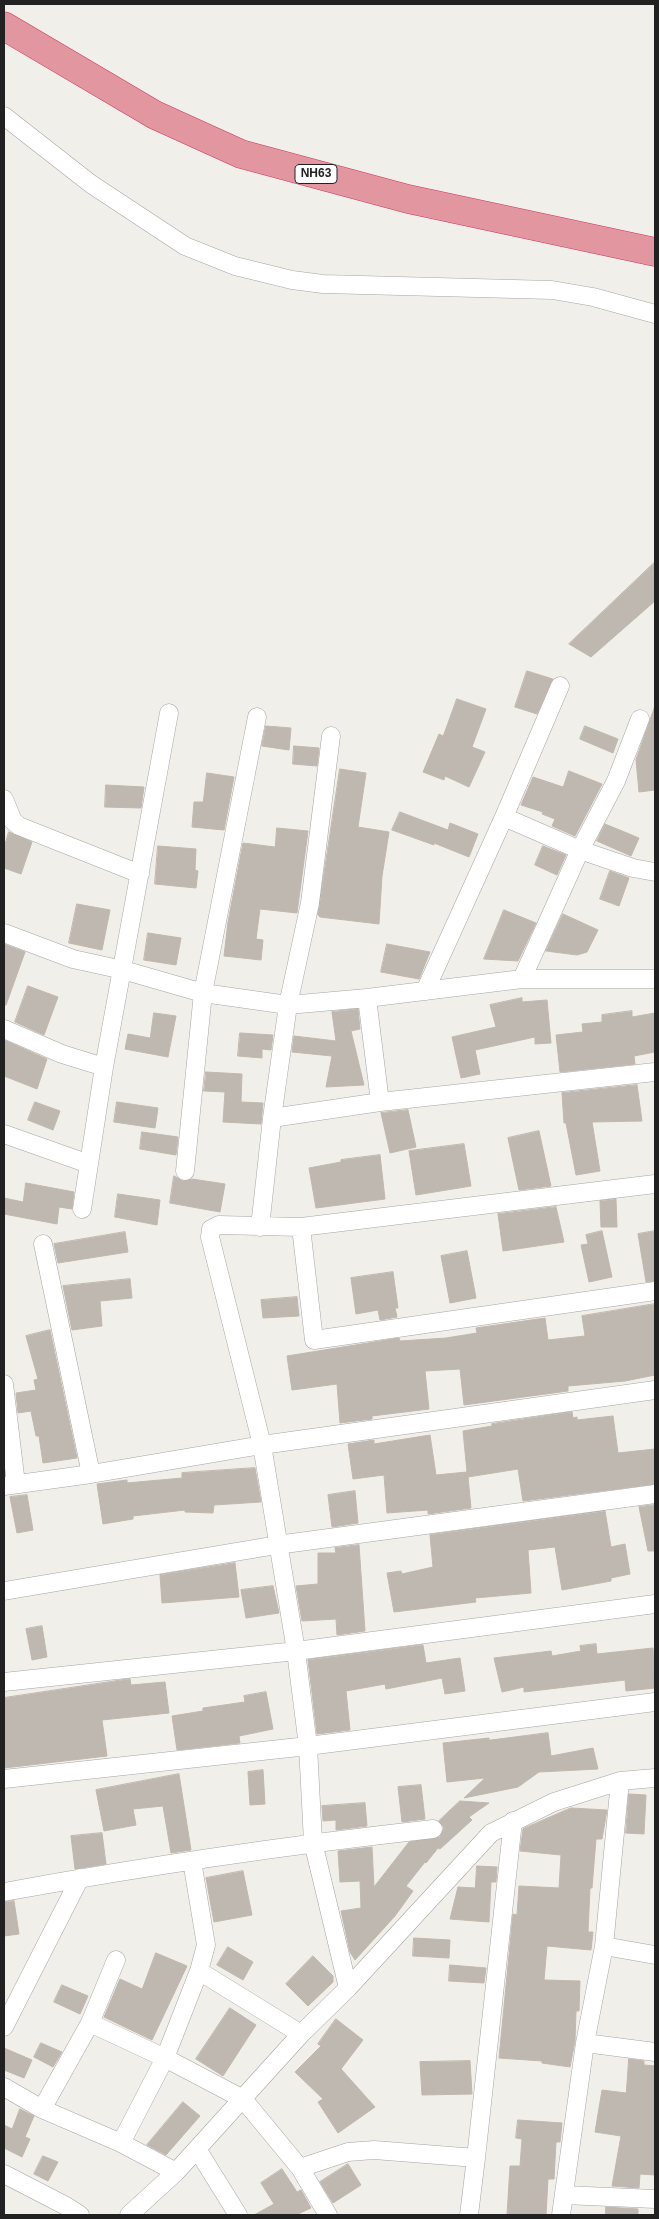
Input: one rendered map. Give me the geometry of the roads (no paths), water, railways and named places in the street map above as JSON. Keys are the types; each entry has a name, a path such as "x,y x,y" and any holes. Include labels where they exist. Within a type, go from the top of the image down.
{"highway":[{"name":"NH63","path":"4,26 155,115 242,154 408,199 655,252"}],"street":[{"path":"4,116 91,184 162,231 186,246 235,266 292,280 323,284 552,290 594,297 655,314"},
{"path":"425,991 504,817 560,686"},
{"path":"82,1209 104,1067 169,713"},
{"path":"186,1171 204,993 257,717"},
{"path":"522,979 580,850 616,781 640,719"},
{"path":"260,1226 272,1118 288,1005 310,904 331,736"},
{"path":"4,799 13,821 19,826 140,874"},
{"path":"504,817 580,850 633,868 655,872"},
{"path":"4,933 73,960 123,970 204,993 288,1005 366,998 522,979 655,979"},
{"path":"366,998 380,1102"},
{"path":"4,1029 62,1054 104,1067"},
{"path":"272,1118 380,1102 655,1072"},
{"path":"4,1134 89,1164"},
{"path":"348,1988 313,1842 308,1746 296,1651 262,1445 210,1237 211,1229 219,1225 301,1226 655,1184"},
{"path":"301,1226 314,1340 655,1291"},
{"path":"43,1244 91,1474"},
{"path":"4,1384 10,1485 91,1474 262,1445 655,1390"},
{"path":"4,1590 278,1545 655,1494"},
{"path":"4,1682 296,1651 655,1604"},
{"path":"4,1779 308,1746 655,1702"},
{"path":"134,2214 176,2172 301,2034 348,1988 491,1833 554,1802 620,1781 655,1778"},
{"path":"561,2215 585,2043 604,1946 620,1781"},
{"path":"469,2215 513,1821"},
{"path":"4,1892 80,1878 313,1842 433,1828"},
{"path":"121,2143 165,2058 199,1971 206,1946 192,1861"},
{"path":"4,2027 80,1878"},
{"path":"604,1946 655,1955"},
{"path":"42,2109 90,2024 116,1960"},
{"path":"199,1971 301,2034"},
{"path":"90,2024 165,2058 243,2099 300,2168 328,2215"},
{"path":"585,2043 655,2052"},
{"path":"4,2087 42,2109 121,2143 176,2172"},
{"path":"197,2149 238,2215"},
{"path":"300,2168 348,2152 374,2150 476,2158"},
{"path":"4,2174 80,2215"},
{"path":"564,2195 655,2199"}]}
